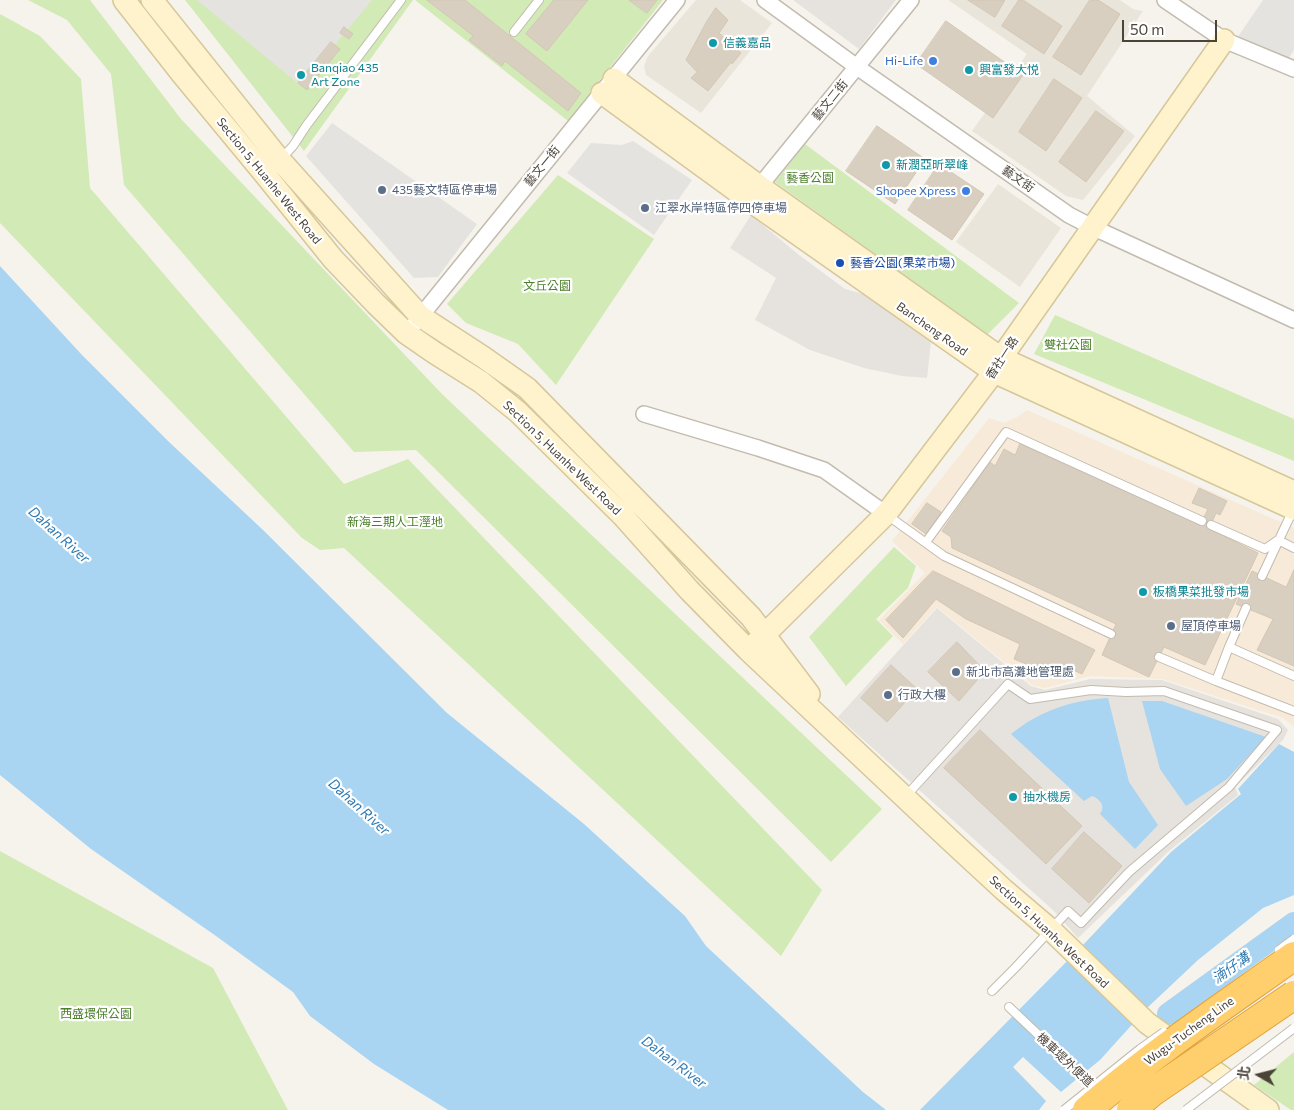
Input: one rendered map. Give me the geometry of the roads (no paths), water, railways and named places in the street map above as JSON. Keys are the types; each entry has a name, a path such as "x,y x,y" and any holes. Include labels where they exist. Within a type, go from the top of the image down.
{"highway":[{"name":"Wugu-Tucheng Line","path":"1098,1106 1114,1087 1282,956"},
{"path":"1098,1106 1294,977"},
{"path":"1132,1110 1151,1093 1294,996"},
{"path":"1152,1110 1294,1010"}],"street":[{"name":"Section 5, Huanhe West Road","path":"124,0 210,110 272,166 420,316 527,388 751,617 843,739"},
{"name":"Section 5, Huanhe West Road","path":"152,0 272,166 333,259 376,304 406,333 481,382 518,412 623,516 748,650 1004,890 1058,937 1147,1023 1268,1110"},
{"name":"藝文一街","path":"406,333 678,0"},
{"name":"藝文街","path":"765,0 857,67 1069,215 1294,320"},
{"name":"藝文二街","path":"754,193 911,0"},
{"path":"1165,0 1224,40 1294,68"},
{"name":"香社一路","path":"748,650 765,636 886,514 997,365 1224,40"},
{"name":"Bancheng Road","path":"608,86 754,193 997,365 1294,504"},
{"path":"644,414 824,470 886,514"}],"lane":[{"path":"272,166 293,146 401,0"},
{"path":"514,32 539,0"},
{"path":"926,542 1006,432 1202,521"},
{"path":"1262,576 1294,504"},
{"path":"886,514 944,556 1111,634"},
{"path":"1211,525 1265,549 1278,540"},
{"path":"1278,540 1294,548"},
{"path":"1216,681 1246,608"},
{"path":"1229,647 1294,676"},
{"path":"1159,657 1216,681 1294,710"},
{"path":"905,798 1008,684 1030,700 1091,690 1126,692 1164,691 1277,730 1229,787 1129,872 1081,923 1068,911 1058,937 1016,967 992,991"},
{"path":"1282,956 1294,939"},
{"name":"機車堤外便道","path":"1009,1007 1086,1080 1098,1106"},
{"path":"1064,1110 1172,1026"},
{"path":"1186,1110 1294,1028"}],"water":[{"name":"Dahan River","path":"0,266 82,355 168,441 262,529 447,713 584,824 685,916 706,946 863,1092 886,1110 448,1110 374,1064 310,1016 293,992 91,849 0,775"},
{"path":"1108,698 1129,782 1158,825 1135,849 1100,814 1102,806 1100,801 1092,796 1084,801 1011,734 1042,714 1060,707 1089,700"},
{"path":"1142,701 1162,701 1266,737 1227,779 1186,806 1160,769"},
{"path":"1279,744 1294,752 1294,895 1263,908 1198,960 1147,1008 1100,1060 1061,1092 1023,1057 1013,1067 1046,1101 1039,1110 920,1110 1082,946 1171,852 1241,794 1238,789"}],"waterway":[{"name":"湳仔溝","path":"1168,1014 1294,923"}],"place":[{"name":"信義嘉品","path":"713,43"},
{"name":"Hi-Life","path":"933,61"},
{"name":"興富發大悦","path":"969,70"},
{"name":"Banqiao 435 Art Zone","path":"301,75"},
{"name":"新潤亞昕翠峰","path":"886,165"},
{"name":"435藝文特區停車場","path":"382,190"},
{"name":"Shopee Xpress","path":"966,191"},
{"name":"江翠水岸特區停四停車場","path":"645,208"},
{"name":"藝香公園(果菜市場)","path":"840,263"},
{"name":"板橋果菜批發市場","path":"1143,592"},
{"name":"屋頂停車場","path":"1171,626"},
{"name":"新北市高灘地管理處","path":"956,672"},
{"name":"行政大樓","path":"888,695"},
{"name":"抽水機房","path":"1013,797"}],"park label":[{"name":"藝香公園","path":"810,178"},
{"name":"文丘公園","path":"547,286"},
{"name":"雙社公園","path":"1068,345"},
{"name":"新海三期人工溼地","path":"395,522"},
{"name":"西盛環保公園","path":"96,1014"}]}
